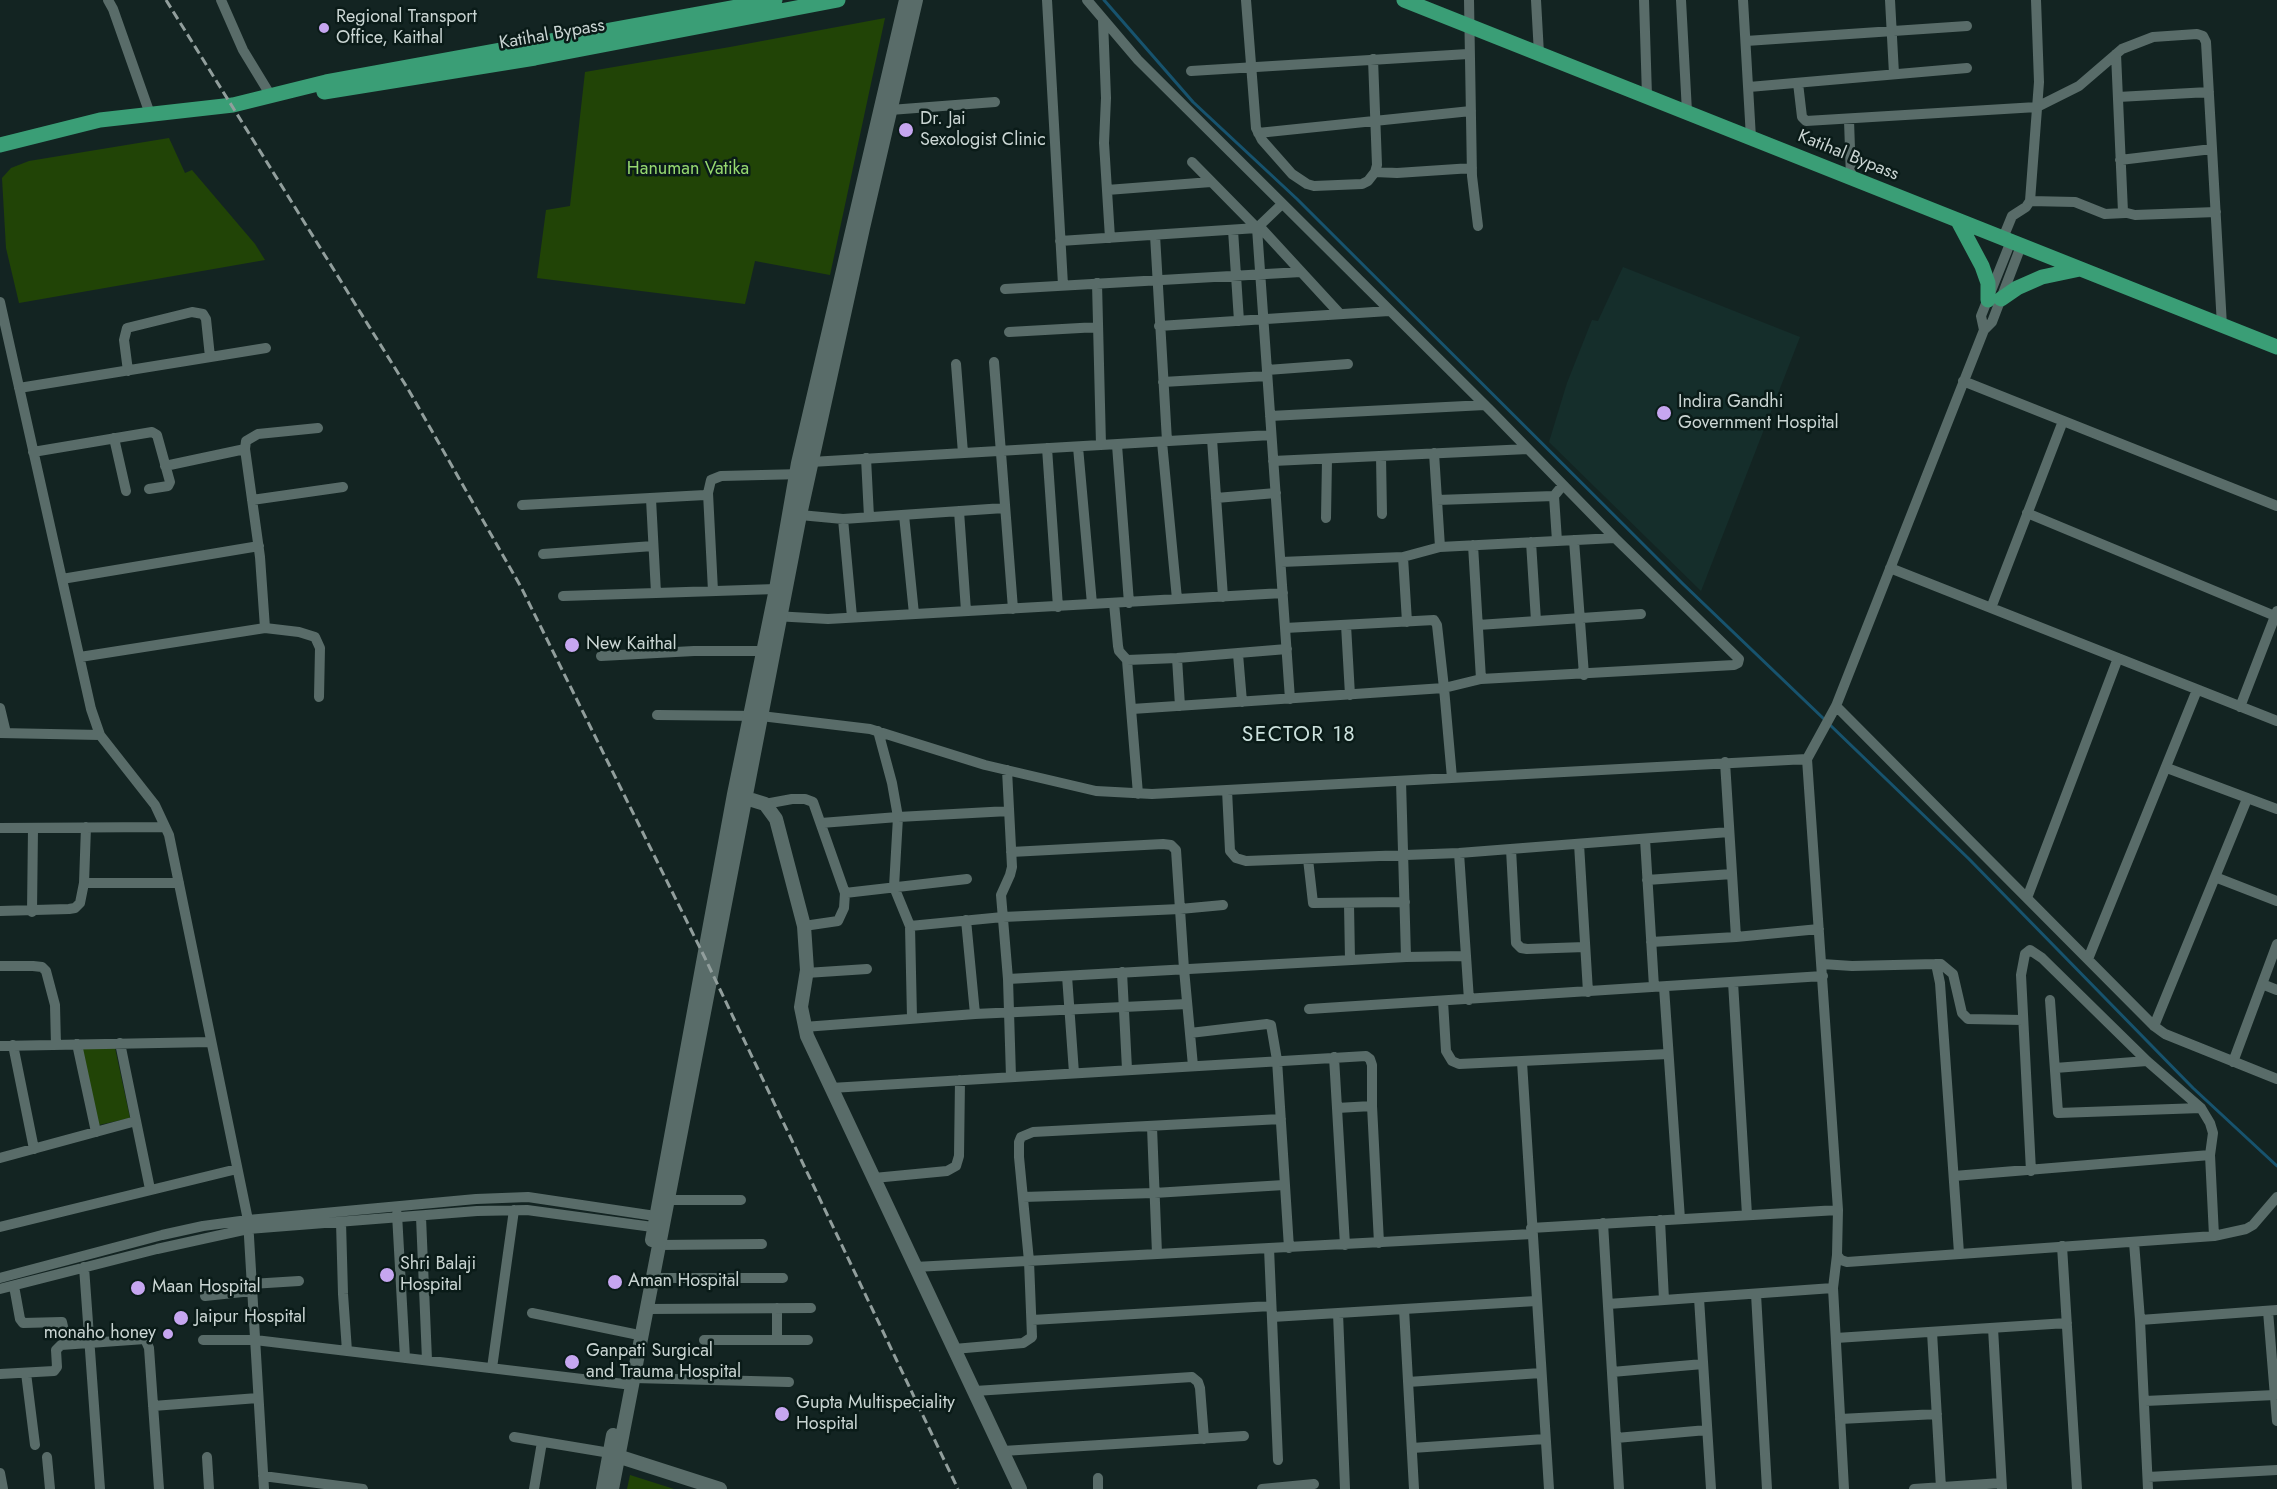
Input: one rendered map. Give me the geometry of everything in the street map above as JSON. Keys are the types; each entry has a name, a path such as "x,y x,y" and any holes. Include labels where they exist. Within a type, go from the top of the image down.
{"main road":[{"name":"Katihal Bypass","path":"0,145 100,120 233,105 326,82 775,0"},
{"name":"Katihal Bypass","path":"271,96 326,92 476,68 838,0"},
{"path":"629,1381 634,1335 660,1222 755,716 800,515 805,470 906,0"},
{"path":"755,716 762,651 776,616 776,589 916,0"},
{"name":"Katihal Bypass","path":"1404,0 2277,347"},
{"path":"1958,221 1982,266 1994,299 2042,277 2080,269"},
{"path":"739,796 765,804 776,819 804,926 806,973 801,1007 804,1027 1020,1489"},
{"path":"603,1489 614,1455 629,1381 648,1309 659,1245 660,1222 669,1200 739,796"},
{"path":"612,1489 614,1455"},
{"path":"614,1455 720,1489"}],"street":[{"path":"108,0 150,114"},
{"path":"221,0 243,50 271,96"},
{"path":"1047,0 1063,285"},
{"path":"1086,0 1138,60 1485,405 1615,538 1739,659 1734,665 1481,679 1444,688 1132,709"},
{"path":"1246,0 1254,122 1258,133 1292,174 1307,184 1314,186 1362,184 1376,172 1373,59"},
{"path":"1469,0 1468,54 1472,168 1478,226"},
{"path":"1536,0 1539,54"},
{"path":"1644,0 1647,96"},
{"path":"1681,0 1687,112"},
{"path":"1743,0 1751,138"},
{"path":"1890,0 1894,74"},
{"path":"1844,1489 1833,1288 1837,1255 1838,1210 1807,759 1834,710 1983,330 1981,316 1994,299 2012,242 2012,216 2026,207 2030,201 2039,82 2036,0"},
{"path":"1102,20 1110,238"},
{"path":"1746,41 1967,26"},
{"path":"1798,83 1803,120 1848,120 2037,107 2079,86 2122,49 2153,37 2200,35 2205,38 2206,42 2222,326"},
{"path":"1191,71 1468,54"},
{"path":"2116,54 2120,160 2125,213"},
{"path":"1749,87 1967,68"},
{"path":"2118,97 2209,92"},
{"path":"890,110 995,102"},
{"path":"1258,133 1471,111"},
{"path":"1848,120 1851,178"},
{"path":"2120,160 2212,149"},
{"path":"1192,162 1258,227 1340,314"},
{"path":"1376,172 1397,173 1472,168"},
{"path":"1107,190 1211,182"},
{"path":"2030,201 2075,202 2105,214 2216,212"},
{"path":"1060,241 1258,227 1282,204"},
{"path":"1258,227 1290,699"},
{"path":"1233,230 1239,321"},
{"path":"1155,235 1165,442 1177,599"},
{"path":"1005,289 1301,272"},
{"path":"1097,283 1101,445"},
{"path":"0,302 91,709 100,735 155,805 169,835 248,1225 264,1489"},
{"path":"1160,326 1389,310"},
{"path":"128,371 124,340 127,328 192,312 203,315 206,319 210,357"},
{"path":"1009,332 1098,327"},
{"path":"19,388 266,348"},
{"path":"994,362 999,451 1013,609"},
{"path":"956,364 963,453"},
{"path":"1163,382 1348,364"},
{"path":"1963,381 2277,506"},
{"path":"1270,416 1485,405"},
{"path":"1991,608 2063,421"},
{"path":"265,628 259,546 245,448 246,441 258,434 318,428"},
{"path":"33,452 152,432 157,435 169,484 149,489"},
{"path":"713,591 708,493 711,480 721,476 805,470 866,458 1271,435"},
{"path":"114,438 126,491"},
{"path":"1212,439 1223,597"},
{"path":"1117,445 1129,603"},
{"path":"1078,447 1092,604"},
{"path":"165,466 245,448"},
{"path":"1047,448 1059,606"},
{"path":"1273,461 1528,449"},
{"path":"1434,453 1440,547"},
{"path":"1381,456 1382,514"},
{"path":"866,458 869,517"},
{"path":"1326,518 1327,459"},
{"path":"1557,541 1554,496 1563,485"},
{"path":"252,500 343,487"},
{"path":"522,505 651,499 708,493"},
{"path":"1216,498 1276,493"},
{"path":"1437,500 1554,496"},
{"path":"651,499 656,593"},
{"path":"800,515 843,519 1004,508"},
{"path":"959,511 966,611"},
{"path":"2027,513 2276,614 2240,706"},
{"path":"904,515 914,614"},
{"path":"843,519 852,617"},
{"path":"1281,562 1402,557 1440,547 1615,538"},
{"path":"1574,540 1584,675"},
{"path":"1531,542 1536,621"},
{"path":"1473,545 1481,679"},
{"path":"62,579 259,546"},
{"path":"543,554 653,546"},
{"path":"1402,557 1407,622"},
{"path":"1890,568 2277,720"},
{"path":"563,596 776,589"},
{"path":"776,616 852,617 1283,593"},
{"path":"1114,603 1119,651 1127,660 1138,794"},
{"path":"1478,625 1641,614"},
{"path":"1285,628 1434,620 1437,625 1452,778"},
{"path":"1346,625 1350,695"},
{"path":"80,657 265,628 299,632 315,637 320,648 319,697"},
{"path":"1127,660 1287,649"},
{"path":"601,656 694,651 762,651"},
{"path":"1238,654 1242,702"},
{"path":"1177,658 1180,706"},
{"path":"2027,898 2118,658"},
{"path":"2088,959 2197,690"},
{"path":"0,708 3,733 100,735"},
{"path":"1834,710 2027,898 2154,1026 2165,1035 2277,1079"},
{"path":"657,715 755,716 855,727 878,731 903,741 1007,770 1096,791 1138,794 1807,759"},
{"path":"878,731 892,783 898,818 894,887 910,926 912,1018"},
{"path":"1725,762 1736,937"},
{"path":"2167,768 2277,809"},
{"path":"1007,770 1010,875 1001,895 1008,979 1011,1077"},
{"path":"1401,781 1405,855 1406,957"},
{"path":"1227,790 1230,851 1236,858 1246,861 1459,853 1729,832"},
{"path":"765,804 805,799 813,802 845,893 844,908 838,921 804,926"},
{"path":"2154,1026 2247,799"},
{"path":"821,823 1009,811"},
{"path":"0,911 32,912 75,908 80,903 84,883 86,827"},
{"path":"0,828 165,827"},
{"path":"32,912 33,828"},
{"path":"1645,838 1651,942 1668,1054 1680,1219"},
{"path":"1011,852 1172,844 1178,859 1184,969 1193,1066"},
{"path":"1578,844 1588,992"},
{"path":"1511,849 1516,943 1521,948 1527,949 1585,947"},
{"path":"1459,853 1468,1000"},
{"path":"1308,859 1313,903 1405,902"},
{"path":"1647,880 1732,874"},
{"path":"2215,877 2277,901"},
{"path":"845,893 967,879"},
{"path":"84,883 179,883"},
{"path":"1349,904 1350,960"},
{"path":"910,926 1003,917 1223,905"},
{"path":"966,920 975,1014"},
{"path":"1651,942 1819,929"},
{"path":"2233,1062 2277,944"},
{"path":"2031,1171 2021,975 2025,954 2030,951 2042,958 2147,1061 2200,1108 2210,1123 2213,1133 2210,1155 2214,1236"},
{"path":"1008,979 1406,957 1465,956"},
{"path":"1936,964 1940,983 1959,1253"},
{"path":"1309,1009 1733,982 1852,966 1941,964 1953,974 1962,1013 1968,1019 2023,1020"},
{"path":"0,966 33,966 42,967 46,971 55,1005 56,1045"},
{"path":"806,973 867,969"},
{"path":"1122,972 1127,1070"},
{"path":"1067,975 1074,1073"},
{"path":"1733,982 1747,1215"},
{"path":"2262,984 2277,990"},
{"path":"2050,1000 2057,1112 2200,1108"},
{"path":"1443,1001 1446,1051 1452,1061 1459,1064 1668,1054"},
{"path":"804,1027 975,1014 1187,1004"},
{"path":"1190,1033 1271,1025 1277,1060 1289,1248"},
{"path":"0,1046 211,1042"},
{"path":"77,1044 96,1132"},
{"path":"120,1044 150,1189"},
{"path":"13,1046 34,1149"},
{"path":"831,1088 1366,1056 1372,1065 1379,1243"},
{"path":"1334,1057 1345,1245"},
{"path":"2055,1068 2147,1061"},
{"path":"1522,1062 1549,1489"},
{"path":"874,1178 947,1171 956,1166 959,1156 960,1080"},
{"path":"1337,1108 1372,1106"},
{"path":"954,1349 1023,1343 1032,1336 1029,1260 1019,1142 1026,1134 1281,1119"},
{"path":"0,1158 136,1121"},
{"path":"1152,1127 1157,1254"},
{"path":"1954,1176 2210,1155"},
{"path":"0,1227 237,1169"},
{"path":"1023,1197 1155,1193 1284,1185"},
{"path":"0,1289 248,1225 397,1206 528,1197 660,1222"},
{"path":"1837,1255 1841,1260 1847,1262 2239,1233 2253,1225 2277,1197"},
{"path":"669,1200 741,1200"},
{"path":"397,1206 405,1358"},
{"path":"0,1278 203,1226 341,1222 514,1210 660,1222"},
{"path":"492,1368 514,1210"},
{"path":"915,1267 1379,1243 1603,1223 1838,1210"},
{"path":"421,1217 427,1360"},
{"path":"1660,1220 1664,1300"},
{"path":"341,1222 347,1351"},
{"path":"1603,1223 1619,1489"},
{"path":"2134,1242 2145,1401 2148,1489"},
{"path":"659,1245 762,1244"},
{"path":"2062,1246 2077,1489"},
{"path":"1269,1248 1278,1460"},
{"path":"84,1267 100,1489"},
{"path":"654,1278 783,1278"},
{"path":"205,1296 299,1281"},
{"path":"14,1286 20,1319 23,1323 62,1322 67,1344"},
{"path":"1608,1305 1833,1288"},
{"path":"1756,1294 1767,1489"},
{"path":"1699,1298 1711,1489"},
{"path":"1032,1320 1271,1311 1338,1313 1536,1301"},
{"path":"777,1308 777,1340"},
{"path":"648,1309 811,1308"},
{"path":"1404,1309 1414,1489"},
{"path":"2140,1320 2273,1311 2277,1421"},
{"path":"532,1313 634,1335"},
{"path":"1338,1313 1346,1489"},
{"path":"1836,1338 2067,1323"},
{"path":"1914,1489 2002,1486 1993,1328"},
{"path":"1932,1332 1941,1488"},
{"path":"0,1374 54,1371 57,1367 58,1347 67,1344 145,1339 149,1348 159,1489"},
{"path":"203,1340 255,1340 492,1368 629,1381 789,1382"},
{"path":"704,1340 808,1340"},
{"path":"1612,1372 1703,1365"},
{"path":"26,1373 35,1445"},
{"path":"1408,1382 1541,1373"},
{"path":"975,1391 1192,1377 1198,1382 1200,1388 1204,1439"},
{"path":"2145,1401 2275,1395"},
{"path":"153,1406 258,1398"},
{"path":"1840,1419 1937,1414"},
{"path":"1616,1438 1707,1431"},
{"path":"1003,1451 1244,1436"},
{"path":"514,1437 614,1455"},
{"path":"1412,1448 1545,1439"},
{"path":"534,1489 542,1442"},
{"path":"47,1457 50,1489"},
{"path":"207,1457 209,1489"},
{"path":"2148,1477 2277,1470"},
{"path":"0,1473 3,1489"},
{"path":"263,1476 363,1489"},
{"path":"1262,1489 1314,1484"}],"shaded area":[{"name":"Indira Gandhi Government Hospital","path":"1623,267 1800,337 1701,591 1549,442 1567,383 1592,320 1598,321"}],"green space":[{"name":"Hanuman Vatika","path":"885,18 830,275 755,261 745,304 537,278 546,210 570,206 585,72"},
{"path":"169,138 185,173 192,170 255,244 265,260 19,303 6,248 2,178 11,168 29,161"},
{"path":"115,1048 130,1118 99,1125 82,1049"},
{"path":"630,1475 674,1489 627,1489"}],"waterway":[{"path":"1104,0 1193,102 1297,199 1683,584 1824,719"},
{"path":"1829,724 1969,859 2193,1088 2277,1166"}],"railway":[{"path":"166,0 408,389 521,587 705,958 958,1489"}],"place":[{"name":"Regional Transport Office, Kaithal","path":"324,28"},
{"name":"Dr. Jai Sexologist Clinic","path":"906,130"},
{"name":"Indira Gandhi Government Hospital","path":"1664,413"},
{"name":"New Kaithal","path":"572,645"},
{"name":"Shri Balaji Hospital","path":"387,1275"},
{"name":"Aman Hospital","path":"615,1282"},
{"name":"Maan Hospital","path":"138,1288"},
{"name":"Jaipur Hospital","path":"181,1318"},
{"name":"monaho honey","path":"168,1334"},
{"name":"Ganpati Surgical and Trauma Hospital","path":"572,1362"},
{"name":"Gupta Multispeciality Hospital","path":"782,1414"}],"district":[{"name":"SECTOR 18","path":"1299,736"}]}
